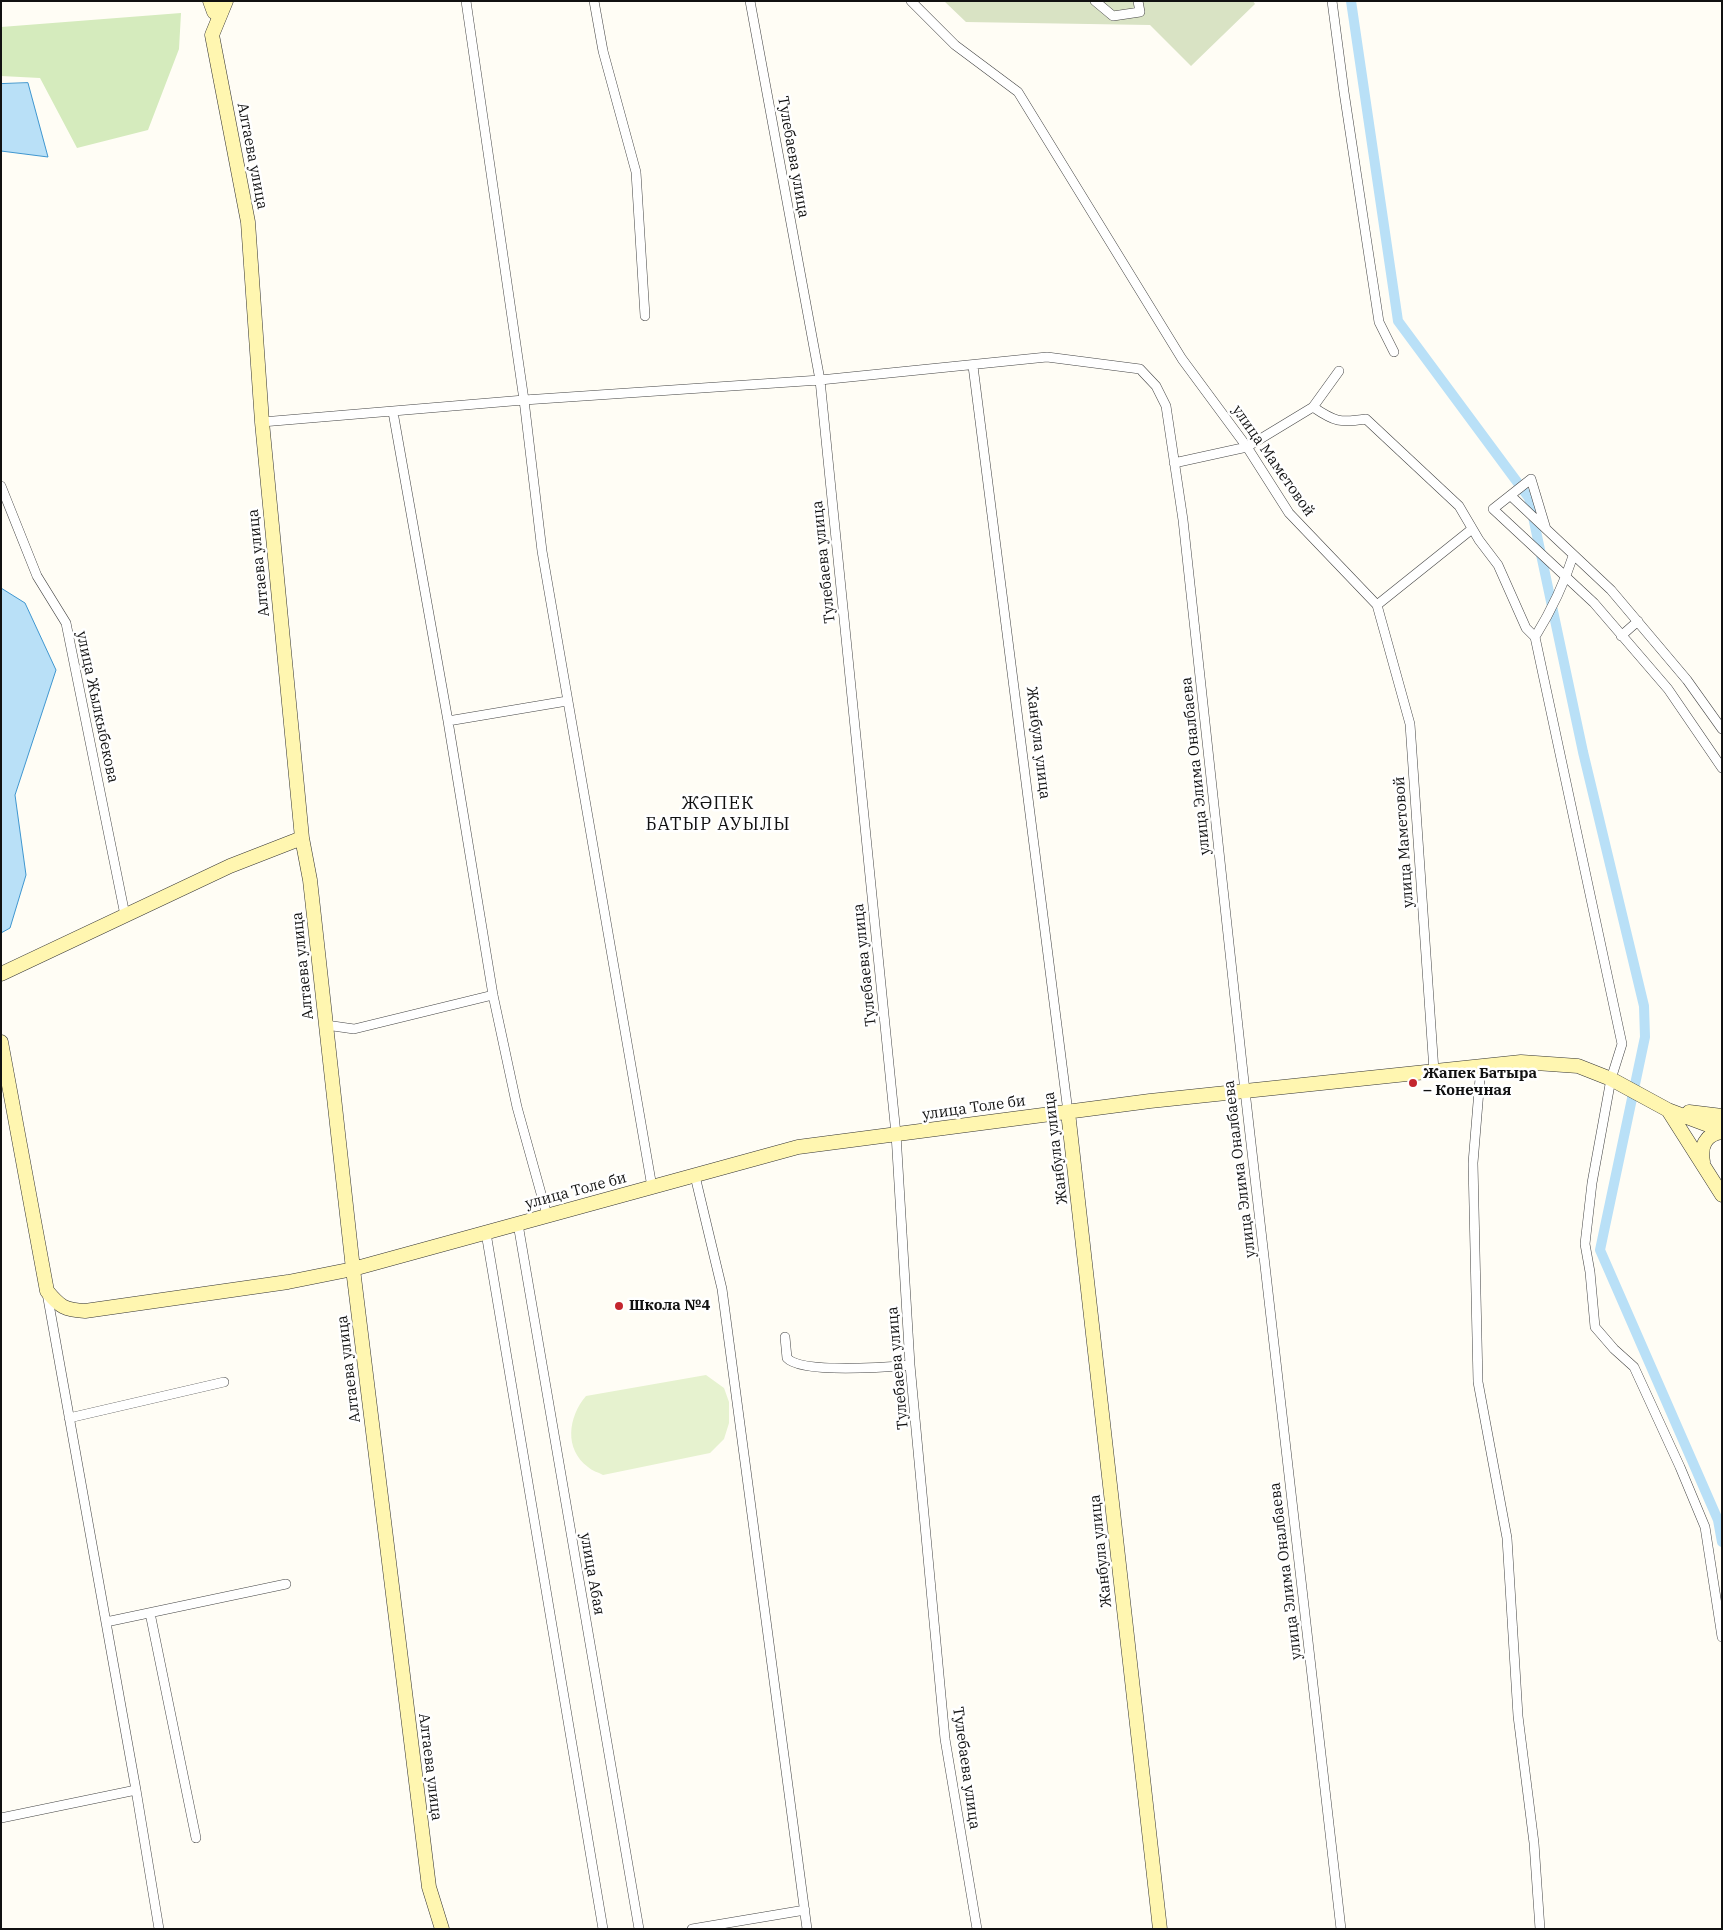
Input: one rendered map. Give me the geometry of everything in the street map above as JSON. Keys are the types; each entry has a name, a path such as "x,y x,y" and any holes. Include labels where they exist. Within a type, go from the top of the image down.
{"main road":[{"path":"210,1 214,12 220,16"},
{"name":"Алтаева улица","path":"226,1 212,35 248,222 262,422 302,838 310,880 353,1269 429,1887 442,1929"},
{"path":"1,974 230,866 302,838"},
{"path":"1,1042 46,1291"},
{"name":"улица Толе би","path":"46,1291 67,1310 85,1311 288,1282 353,1269 798,1148 1068,1112 1521,1062 1578,1066 1611,1079 1668,1110 1708,1126 1722,1128"},
{"path":"1668,1110 1722,1116"},
{"path":"1668,1110 1722,1195"},
{"name":"Жанбула улица","path":"1068,1112 1160,1929"},
{"path":"1703,1163 1702,1147 1708,1138 1722,1132"}],"street":[{"path":"466,1 524,400 542,551 652,1187"},
{"path":"594,1 603,51 636,172 645,316"},
{"name":"Тулебаева улица","path":"750,1 820,380 896,1134 910,1365 945,1739 977,1929"},
{"name":"улица Маметовой","path":"911,1 955,45 1018,92 1182,359 1247,447 1289,513 1377,604 1410,724 1434,1071"},
{"path":"1095,1 1112,16 1140,12 1138,1"},
{"path":"1332,1 1379,322 1394,352"},
{"name":"улица Элима Оналбаева","path":"973,366 1047,357 1140,369 1156,386 1166,406 1183,520 1245,1091 1341,1929"},
{"path":"262,422 524,400 820,380 973,366"},
{"name":"Жанбула улица","path":"973,366 1068,1112"},
{"path":"1174,463 1247,447 1314,407 1339,371"},
{"path":"1314,407 1326,416 1344,423 1366,419 1459,506 1472,529 1498,564 1526,628 1535,637 1622,1044 1611,1079 1592,1183 1585,1244 1590,1272 1595,1328 1634,1367 1705,1527 1722,1638"},
{"path":"393,412 448,721 493,995 517,1107 547,1215"},
{"path":"1546,529 1530,479 1493,509 1594,603 1668,689 1722,768"},
{"name":"улица Жылкыбекова","path":"1,486 37,576 66,624 126,915"},
{"path":"1511,496 1611,590 1687,680 1722,729"},
{"path":"1377,604 1472,529"},
{"path":"1535,637 1566,577 1573,556"},
{"path":"1622,636 1638,622"},
{"path":"448,721 567,701"},
{"path":"326,1026 354,1029 493,995"},
{"path":"1481,1066 1473,1163 1478,1382 1507,1538 1518,1716 1534,1843 1540,1929"},
{"path":"695,1176 722,1289 807,1929"},
{"name":"улица Абая","path":"518,1224 639,1929"},
{"path":"486,1233 604,1929"},
{"path":"46,1291 136,1790 159,1929"},
{"path":"785,1337 787,1358 796,1363 829,1368 857,1369 910,1365"},
{"path":"69,1418 224,1382"},
{"path":"106,1622 286,1584"},
{"path":"150,1613 196,1838"},
{"path":"1,1818 136,1790"},
{"path":"692,1929 805,1910"}],"green space":[{"path":"944,1 1253,1 1255,4 1191,66 1150,25 966,22"},
{"path":"181,13 179,49 148,130 77,148 40,78 1,76 1,27"},
{"path":"706,1375 724,1388 729,1402 729,1423 724,1439 710,1453 603,1475 580,1460 572,1442 571,1433 575,1413 586,1396"}],"water":[{"path":"28,83 48,157 1,151 1,84"},
{"path":"1,588 25,603 56,670 15,795 26,875 10,928 1,933"}],"waterway":[{"path":"1351,1 1398,321 1529,498 1583,752 1644,1006 1645,1037 1600,1250 1718,1520 1722,1542"}],"place":[{"name":"Жапек Батыра – Конечная","path":"1413,1083"},
{"name":"Школа №4","path":"619,1306"}],"district":[{"name":"ЖӘПЕК БАТЫР АУЫЛЫ","path":"718,814"}]}
